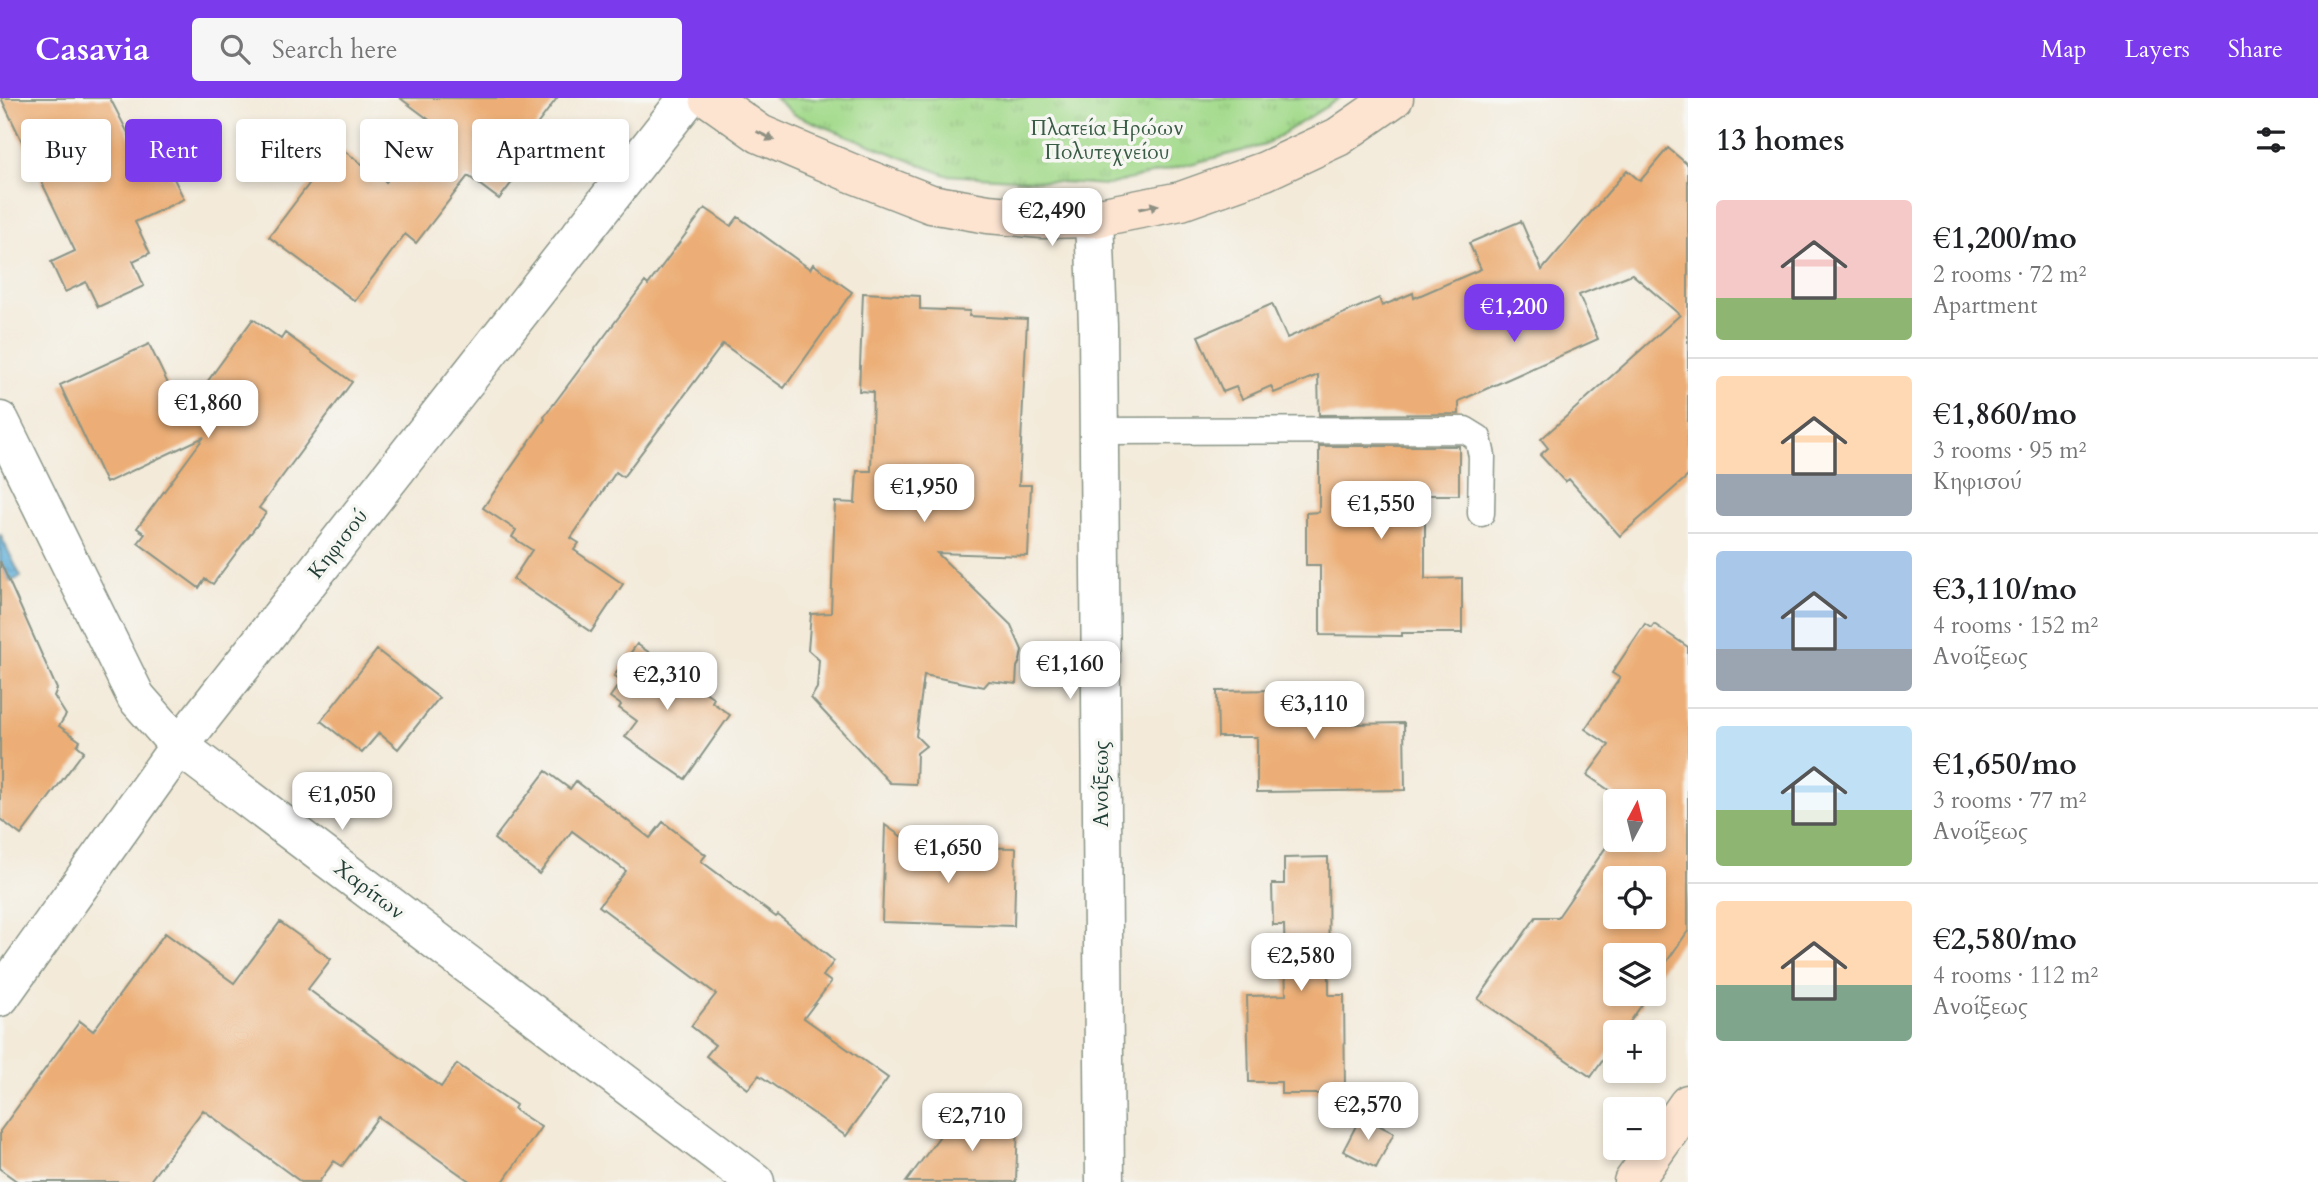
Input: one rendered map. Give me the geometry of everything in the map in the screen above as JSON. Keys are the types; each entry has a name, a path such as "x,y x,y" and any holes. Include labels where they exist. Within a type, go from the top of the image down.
{"street":[{"name":"Κηφισού","path":"0,998 179,746 688,98"},
{"path":"709,98 760,134 931,204 988,214 1042,219 1094,218 1181,201 1265,171 1338,137 1394,98"},
{"name":"Ανοίξεως","path":"1094,218 1098,326 1105,1182"},
{"name":"Χαρίτων","path":"0,421 10,467 136,697 179,746 755,1182"},
{"path":"1633,1182 1688,1104"}],"lane":[{"path":"1098,431 1465,430 1478,438 1482,456 1481,513"}],"green space":[{"name":"Πλατεία Ηρώων Πολυτεχνείου","path":"775,98 1340,98 1265,145 1108,185 946,175 795,115"}],"water":[{"path":"0,534 21,577 9,582 0,564"}],"building":[{"path":"1,98 110,98 125,127 125,182 176,182 184,199 135,222 150,253 133,261 144,286 98,307 86,282 65,292 51,262 75,251 42,182 111,182 111,119 21,119 21,139"},
{"path":"400,98 557,98 541,119 472,119 472,179 468,176 416,243 405,234 355,301 269,237 310,182 346,182 346,152 360,163 360,182 458,182 458,119 428,119"},
{"path":"1668,148 1688,165 1688,476 1620,536 1569,479 1565,482 1540,455 1548,448 1541,439 1680,315 1632,274 1579,295 1598,339 1459,401 1459,414 1319,415 1318,375 1274,393 1271,386 1242,399 1236,387 1223,392 1198,336 1272,304 1287,338 1379,298 1382,306 1413,293 1414,298 1481,269 1469,243 1521,221 1542,270 1627,170 1640,181"},
{"path":"476,182 512,182 499,199"},
{"path":"705,208 731,226 738,217 810,269 813,264 852,292 784,388 723,344 623,477 616,472 571,538 579,543 574,550 623,584 591,632 513,579 532,550 512,537 516,530 483,508 544,417 645,282 648,285"},
{"path":"863,293 920,296 920,309 970,311 969,316 1027,319 1019,485 1031,485 1028,556 937,553 1011,625 1022,650 1016,684 989,681 984,687 924,675 916,736 926,746 917,753 916,784 890,783 811,698 817,688 819,660 808,650 811,614 831,613 835,502 855,503 857,471 871,471 873,392 859,391"},
{"path":"253,319 281,339 285,333 352,382 259,508 266,513 213,584 205,579 199,588 138,543 145,534 137,528 204,437 106,483 60,385 149,344 183,415"},
{"path":"1319,446 1459,446 1459,495 1425,495 1425,579 1462,578 1462,633 1402,633 1402,636 1320,635 1320,565 1306,565 1306,513 1319,512"},
{"path":"0,561 57,689 54,696 66,715 59,726 80,741 77,745 84,751 21,835 0,819"},
{"path":"1645,624 1651,628 1654,624 1688,647 1688,931 1666,963 1666,943 1603,943 1603,1006 1641,1006 1631,1020 1603,1020 1603,1060 1591,1077 1478,999 1536,917 1558,917 1603,851 1666,852 1666,789 1607,789 1587,775 1609,745 1585,729 1620,678 1612,673"},
{"path":"637,644 714,698 712,702 730,715 685,779 625,737 637,721 619,708 621,705 610,697 622,680 614,676"},
{"path":"377,650 439,698 398,749 379,733 362,753 321,721"},
{"path":"1352,689 1352,724 1404,723 1405,790 1257,792 1257,737 1218,737 1217,691"},
{"path":"546,771 570,789 576,781 650,838 663,822 706,855 701,861 776,917 778,915 834,961 823,976 831,982 804,1018 888,1078 846,1136 759,1075 748,1089 706,1056 715,1045 691,1026 716,994 599,906 626,871 572,831 539,874 494,839"},
{"path":"885,825 939,863 953,847 1016,848 1014,926 882,922"},
{"path":"1328,857 1329,995 1344,995 1345,1094 1281,1094 1281,1082 1249,1082 1247,996 1286,995 1284,925 1273,925 1272,884 1284,884 1284,858"},
{"path":"280,922 331,959 308,989 441,1087 457,1064 516,1105 514,1109 541,1127 503,1182 471,1182 378,1117 342,1166 334,1161 319,1182 301,1182 203,1110 149,1182 18,1182 0,1169 0,1131 80,1021 93,1031 165,933 234,983"},
{"path":"1361,1116 1394,1133 1376,1168 1343,1151"},
{"path":"942,1119 1018,1120 1016,1182 906,1182 942,1133"}]}
